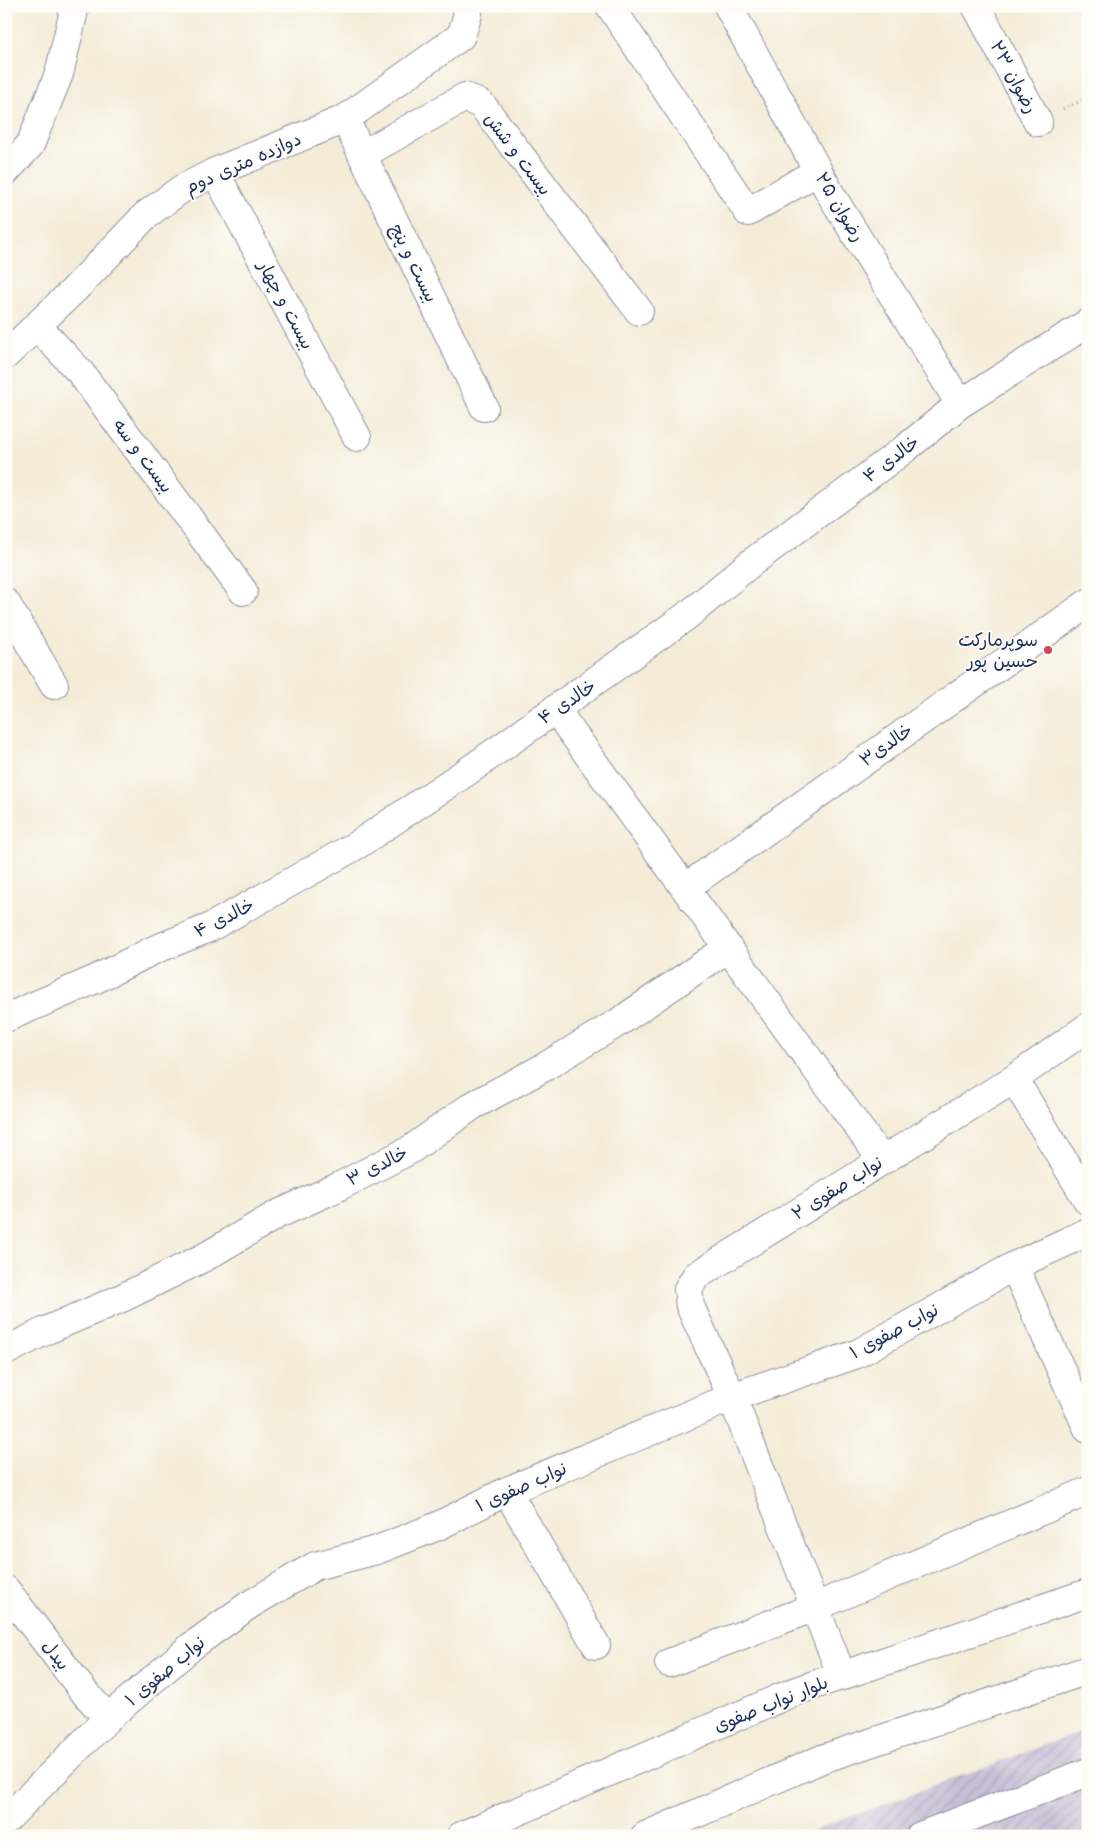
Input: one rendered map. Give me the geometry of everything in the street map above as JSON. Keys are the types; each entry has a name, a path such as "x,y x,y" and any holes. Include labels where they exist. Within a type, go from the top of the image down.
{"street":[{"path":"6,171 30,145 59,74 75,6"},
{"path":"610,6 748,212 818,171"},
{"name":"رضوان ۲۵","path":"728,6 818,171 960,404"},
{"name":"رضوان ۲۳","path":"976,6 1038,122"},
{"name":"دوازده متری دوم","path":"6,354 37,326 146,215 180,190 215,172 345,119 461,36 467,10"},
{"name":"بیست و شش","path":"362,155 465,96 482,105 639,311"},
{"name":"بیست و پنج","path":"345,119 484,407"},
{"name":"بیست و چهار","path":"215,172 357,437"},
{"name":"بیست و سه","path":"37,326 80,372 243,592"},
{"name":"خالدی ۴","path":"6,1018 96,979 154,950 209,928 356,844 471,769 688,616 751,563 906,448 960,404 1085,329"},
{"name":"خالدی۳","path":"685,888 1088,602"},
{"path":"6,603 54,684"},
{"path":"555,710 882,1160"},
{"name":"خالدی ۳","path":"6,1351 44,1331 122,1298 205,1257 276,1215 336,1188 410,1150 472,1106 541,1069 619,1022 728,948"},
{"name":"نواب صفوی ۲","path":"842,1676 732,1397 690,1306 688,1289 696,1276 1014,1079 1088,1027"},
{"path":"1014,1079 1088,1201"},
{"name":"نواب صفوی ۱","path":"6,1820 108,1718 192,1646 249,1605 315,1566 386,1547 438,1526 507,1491 732,1397 856,1354 1014,1266 1088,1232"},
{"path":"1014,1266 1088,1429"},
{"path":"507,1491 596,1645"},
{"path":"670,1663 815,1607 1088,1491"},
{"name":"بیدل","path":"6,1590 85,1692 108,1718"},
{"name":"بلوار نواب صفوی","path":"461,1836 796,1691 1088,1593"},
{"path":"645,1836 822,1759 1088,1670"},
{"path":"920,1836 1088,1772"}],"shaded area":[{"path":"1088,1729 1088,1836 803,1836 825,1826"}],"place":[{"name":"سوپرمارکت حسین پور","path":"1048,650"}]}
